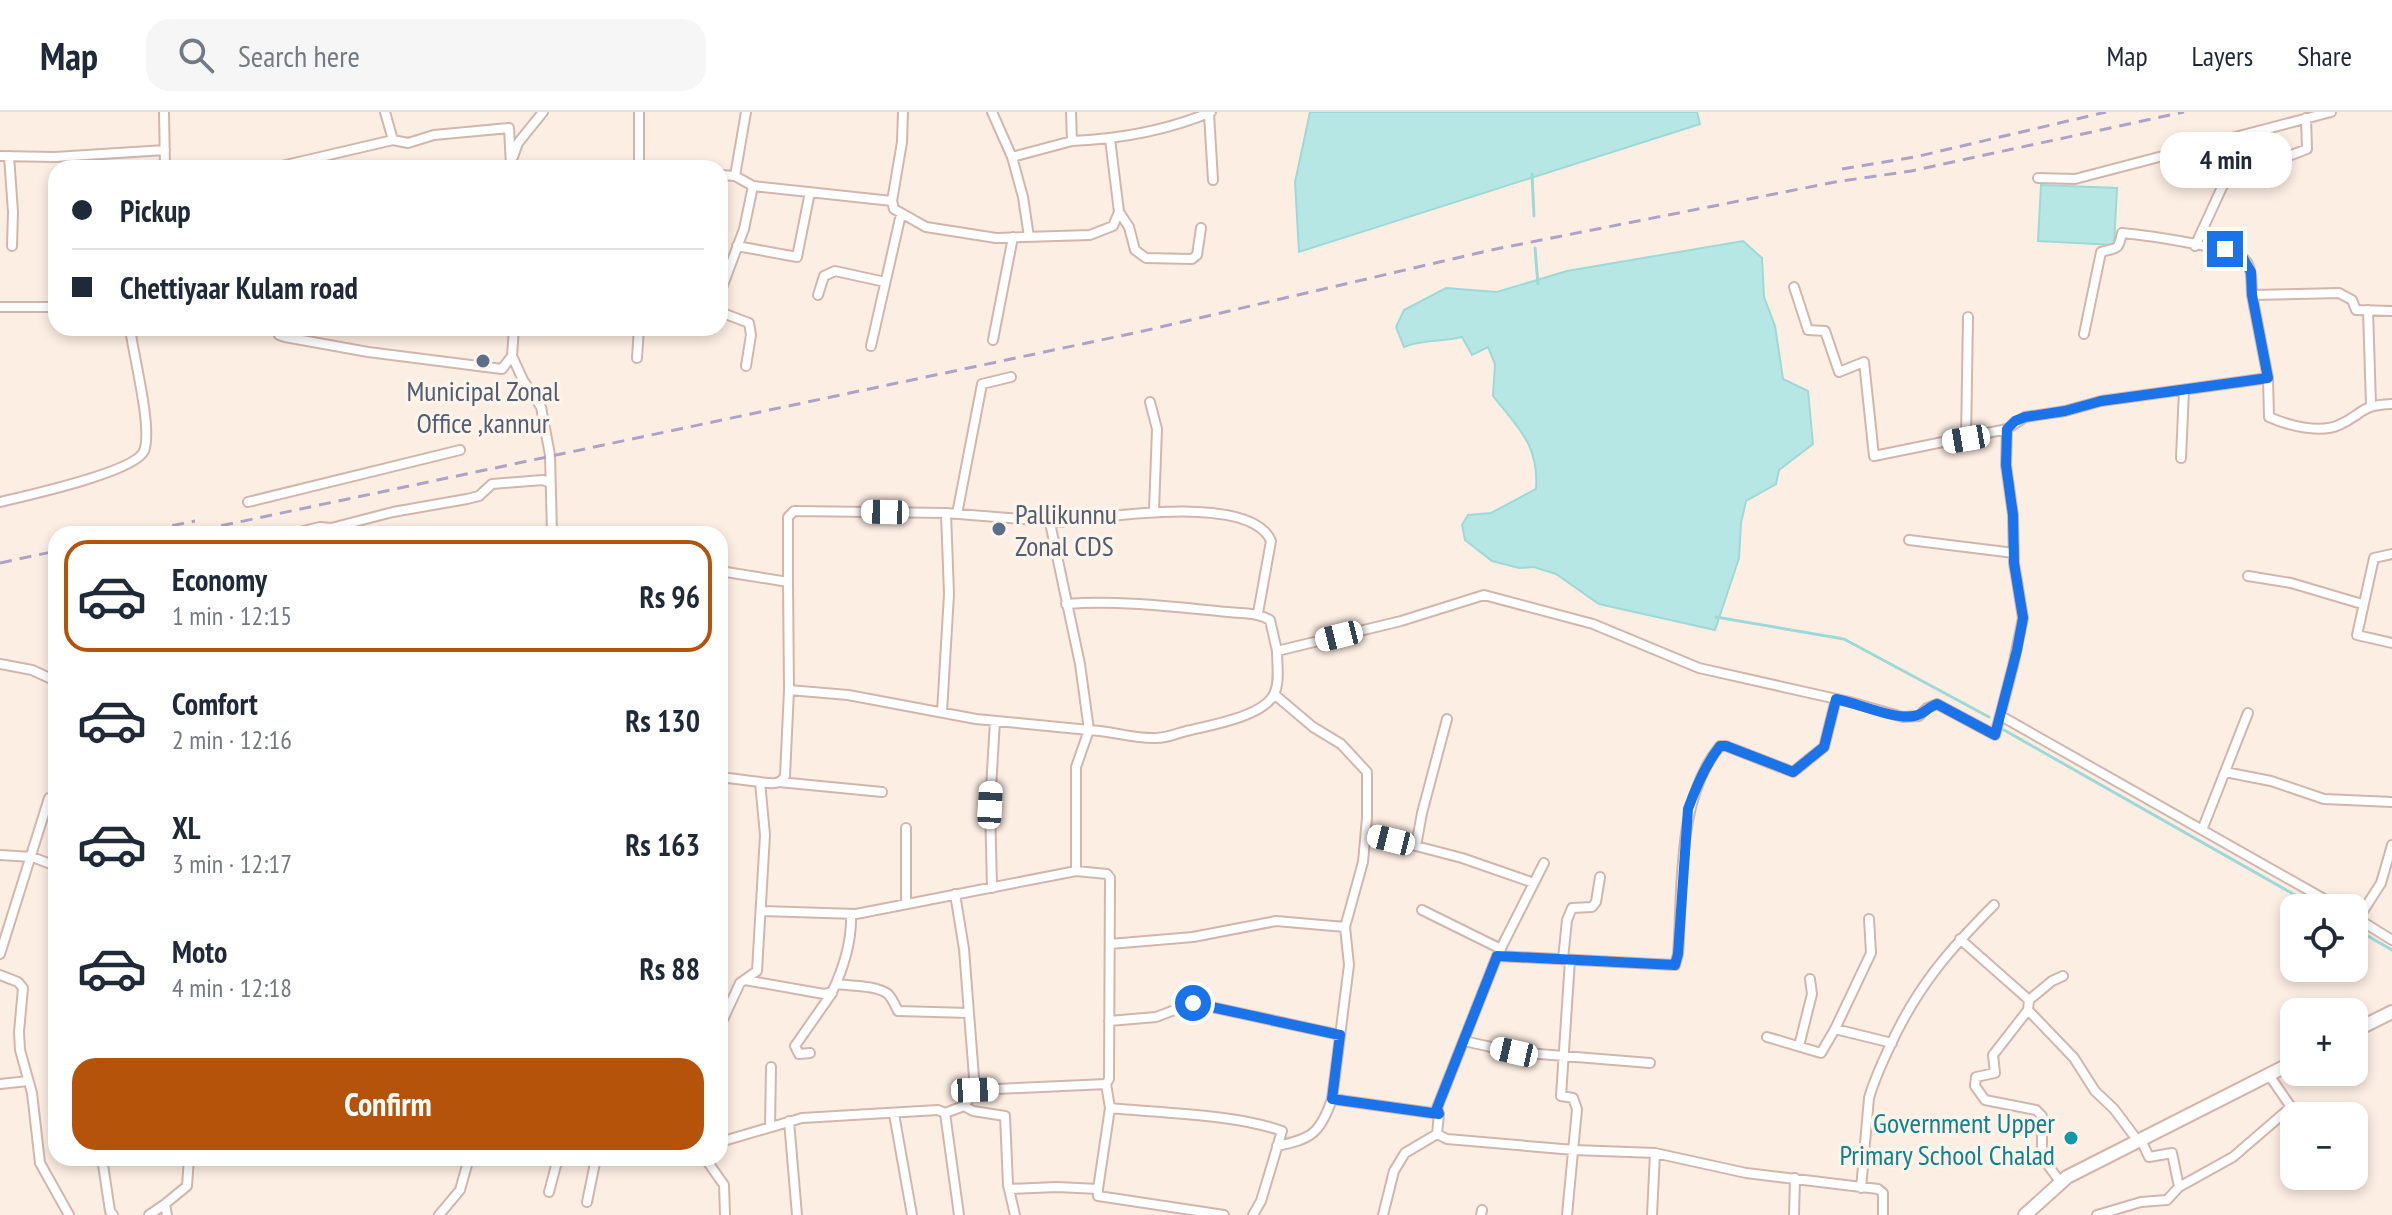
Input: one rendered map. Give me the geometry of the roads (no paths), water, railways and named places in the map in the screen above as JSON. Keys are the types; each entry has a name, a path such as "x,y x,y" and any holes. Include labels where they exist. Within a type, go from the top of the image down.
{"main road":[{"path":"2368,1024 2392,1012"},
{"path":"2025,1215 2061,1183 2280,1069"}],"street":[{"path":"164,112 165,160"},
{"path":"385,112 393,140"},
{"path":"512,160 518,143 543,112"},
{"path":"639,112 639,160"},
{"path":"735,176 746,112"},
{"path":"903,112 902,142 892,201 894,209 926,227 996,238 1090,235 1113,226 1119,212"},
{"path":"981,112 992,113 1012,157 1023,197 1029,237"},
{"path":"1071,112 1072,141"},
{"path":"2038,178 2075,179 2331,112"},
{"path":"1012,157 1072,141 1110,139 1210,113 1213,180"},
{"path":"2195,246 2223,185 2232,178 2307,149 2306,118"},
{"path":"307,160 393,140 408,143 434,135 509,128 510,160"},
{"path":"1110,139 1119,212 1129,227 1135,250 1146,258 1192,259 1197,255 1201,228"},
{"path":"12,246 13,212 5,156 55,157 165,150"},
{"path":"728,176 753,186 892,201"},
{"path":"728,271 753,186"},
{"path":"737,246 797,257 810,192"},
{"path":"871,346 901,214"},
{"path":"2084,334 2101,252 2115,250 2122,233 2225,249 2243,258 2251,272 2252,295 2268,378 2269,417 2284,424 2329,427 2340,425 2371,405 2392,404"},
{"path":"993,340 1013,237"},
{"path":"818,295 824,276 835,271 885,282"},
{"path":"1794,287 1808,330 1825,331 1839,372 1864,362 1874,456 1966,439 2007,429 2025,417 2101,401 2268,378"},
{"path":"2252,295 2339,293 2352,300 2356,310 2392,311"},
{"path":"0,307 48,307"},
{"path":"2368,310 2371,405"},
{"path":"728,315 749,323 751,335 746,366"},
{"path":"1966,439 1968,317"},
{"path":"0,502 55,489 125,466 137,459 144,450 145,429 131,336"},
{"path":"282,336 368,352 502,369 512,356"},
{"path":"513,336 512,356 541,407 550,455 552,526"},
{"path":"637,358 638,336"},
{"path":"957,514 982,384 1011,377"},
{"path":"2181,458 2184,390"},
{"path":"1150,402 1157,429 1154,511"},
{"path":"1277,651 1401,621 1484,595 1593,624 1699,668 1903,717 1919,716 1937,704 1995,735 2023,618 2006,465 2007,429"},
{"path":"248,502 460,450"},
{"path":"347,526 393,512 479,496 492,484 543,480 550,483"},
{"path":"779,782 785,776 789,690 788,517 794,511 946,513 1050,523 1154,511 1200,511 1245,519 1261,526 1271,541 1258,613"},
{"path":"942,712 949,594 946,513"},
{"path":"1050,523 1080,664 1089,730 1076,767 1076,871"},
{"path":"1909,540 2014,553"},
{"path":"2392,554 2374,558 2357,635 2392,643"},
{"path":"728,572 788,582"},
{"path":"2248,576 2291,583 2362,604"},
{"path":"789,690 848,695 995,721 1116,731 1144,738 1168,737 1239,719 1266,703 1274,694 1277,651 1270,620 1258,613 1138,602 1066,604"},
{"path":"0,664 32,670 48,677"},
{"path":"1274,694 1313,727 1341,744 1367,772 1363,862 1345,927 1349,965 1332,1099 1325,1119 1307,1140 1277,1146"},
{"path":"1422,910 1499,953 1675,965 1688,809 1712,756 1720,746 1726,746 1793,772 1824,747 1836,699"},
{"path":"2202,830 2248,713"},
{"path":"2001,716 2315,894"},
{"path":"1416,846 1447,719"},
{"path":"992,888 990,805 995,721"},
{"path":"2225,772 2271,781 2324,799 2392,802"},
{"path":"728,778 882,792"},
{"path":"728,1009 740,983 757,971 765,835 760,782"},
{"path":"0,954 48,801"},
{"path":"906,828 906,904"},
{"path":"1366,833 1462,858 1534,883"},
{"path":"2368,901 2381,883 2392,845"},
{"path":"0,855 32,857 48,863"},
{"path":"1437,1134 1437,1108 1499,953 1544,863"},
{"path":"762,911 851,914 1076,871 1107,874 1110,878 1110,944 1109,1079 1106,1084 1110,1108 1098,1196 1224,1215"},
{"path":"1567,1215 1577,1109 1573,1098 1561,1096 1566,1033 1567,920 1572,908 1592,907 1596,902 1600,877"},
{"path":"728,1140 802,1118 938,1110 945,1113 964,1106 975,1090 964,949 955,894"},
{"path":"1861,1188 1869,1098 1906,1010 1960,939 1994,905"},
{"path":"810,1053 799,1054 795,1046 834,988 845,960 852,929 851,914"},
{"path":"1767,1037 1821,1053 1871,953 1869,919"},
{"path":"1110,944 1193,937 1276,921 1345,927"},
{"path":"2368,925 2392,940"},
{"path":"1960,939 2029,1000"},
{"path":"0,975 18,982 23,988 19,1032 40,1163 69,1215"},
{"path":"2061,1183 2042,1157 2042,1116 2036,1110 1985,1100 1975,1086 1976,1077 1995,1073 1993,1055 2028,1010 2029,1000 2063,976"},
{"path":"1799,1046 1812,994 1810,979"},
{"path":"745,980 814,993 834,988 876,989 890,996 898,1011 969,1013"},
{"path":"1109,1021 1156,1017 1193,1003 1340,1035"},
{"path":"2028,1010 2074,1058 2095,1091 2114,1109 2149,1157 2172,1153 2179,1187"},
{"path":"1835,1029 1892,1043"},
{"path":"1464,1041 1514,1052 1650,1063"},
{"path":"770,1127 771,1067"},
{"path":"2097,1215 2141,1202 2167,1200 2179,1187 2233,1157 2291,1107 2269,1075"},
{"path":"0,1084 28,1081"},
{"path":"975,1090 1106,1084"},
{"path":"1332,1099 1439,1114"},
{"path":"964,1106 973,1111 1005,1116 1009,1189 1015,1215"},
{"path":"1110,1108 1266,1125 1282,1131 1261,1201 1253,1215"},
{"path":"945,1113 959,1215"},
{"path":"894,1114 912,1215"},
{"path":"789,1121 797,1215"},
{"path":"1437,1134 1447,1139 1574,1150 1655,1153 1746,1173 1878,1189 1883,1193 1883,1215"},
{"path":"1383,1215 1394,1171 1405,1153 1437,1134"},
{"path":"1652,1215 1655,1153"},
{"path":"103,1166 113,1215"},
{"path":"149,1215 187,1186 188,1166"},
{"path":"439,1215 460,1190 467,1166"},
{"path":"549,1192 556,1166"},
{"path":"587,1202 594,1166"},
{"path":"711,1166 724,1185 725,1215"},
{"path":"1794,1215 1795,1178"},
{"path":"1009,1189 1098,1189"},
{"path":"165,1204 167,1215"}],"water":[{"path":"1310,112 1697,112 1700,124 1299,252 1295,182"},
{"path":"2041,185 2117,188 2114,245 2038,241"},
{"path":"1743,241 1762,258 1764,297 1775,326 1783,379 1808,391 1813,444 1779,470 1776,484 1746,501 1739,558 1715,630 1599,604 1556,574 1534,567 1519,568 1492,561 1465,540 1462,525 1468,515 1491,513 1536,489 1531,449 1519,428 1493,396 1495,364 1488,347 1472,355 1462,337 1404,347 1396,327 1404,310 1446,288 1497,292 1567,271"}],"waterway":[{"path":"1532,174 1534,216"},
{"path":"1535,248 1538,284"},
{"path":"1716,617 1844,639 1989,717"},
{"path":"2004,730 2293,894"},
{"path":"2368,936 2392,950"}],"railway":[{"path":"1842,169 1915,157 2106,112"},
{"path":"220,526 1139,332 1491,250 1835,182 1911,171 2184,112"},
{"path":"171,526 195,521"},
{"path":"0,563 48,553"}],"place":[{"name":"Municipal Zonal Office ,kannur","path":"483,361"},
{"name":"Pallikunnu Zonal CDS","path":"999,529"},
{"name":"Government Upper Primary School Chalad","path":"2071,1138"}]}
